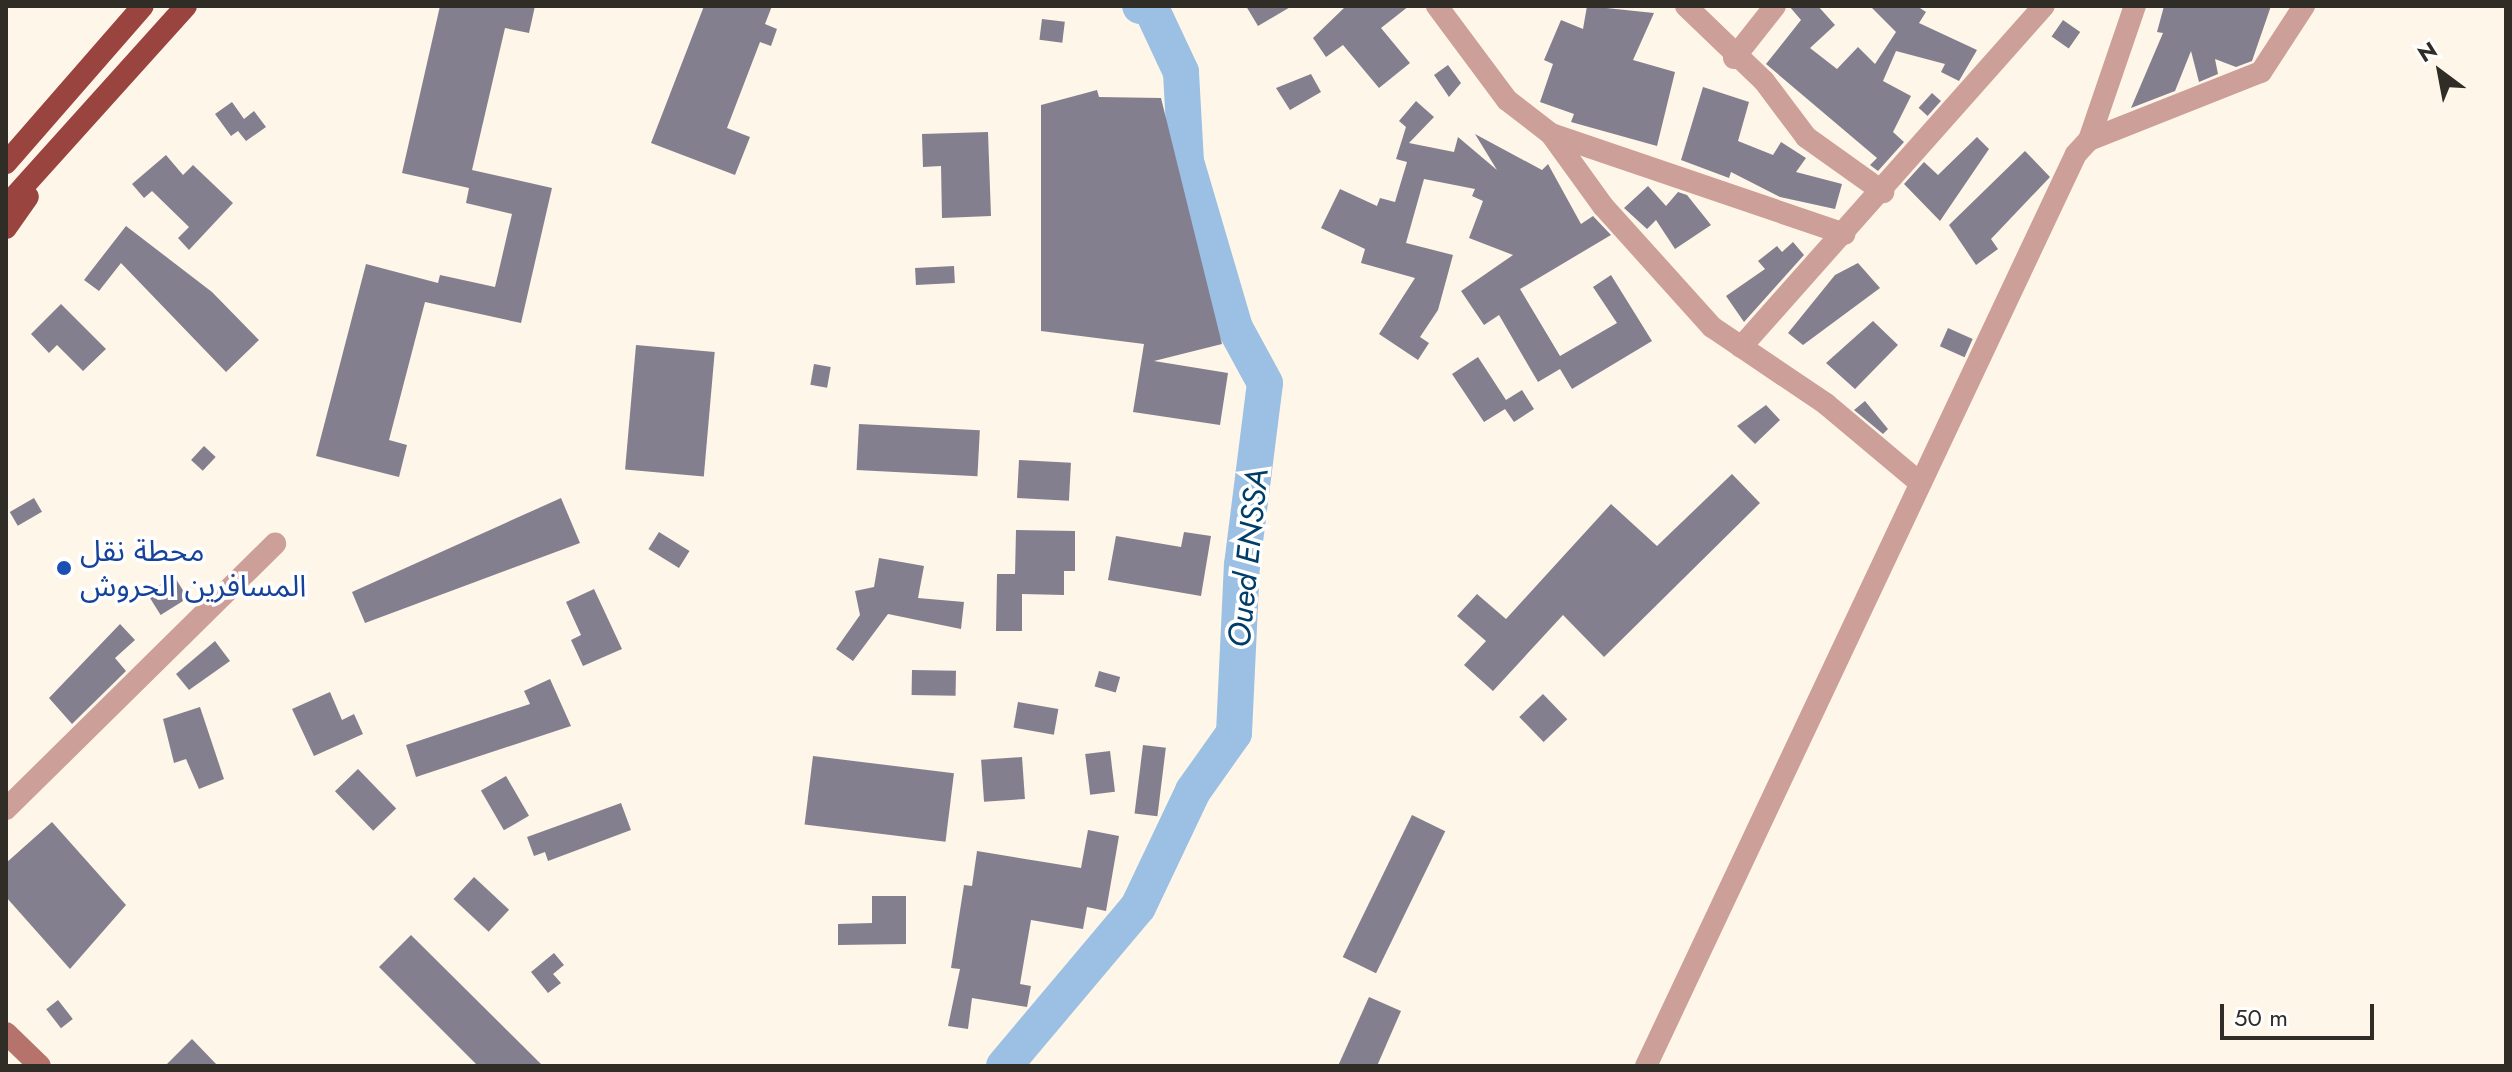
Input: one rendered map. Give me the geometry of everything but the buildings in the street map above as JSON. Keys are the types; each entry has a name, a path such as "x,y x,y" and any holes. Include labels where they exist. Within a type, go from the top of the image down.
{"highway":[{"path":"6,163 143,6"},
{"path":"6,206 180,10"},
{"path":"6,144 111,41"},
{"path":"6,228 92,107"}],"main road":[{"path":"6,1033 40,1066"}],"street":[{"path":"1437,6 1507,100 1551,134 1663,277 1741,347 1826,404 1920,483"},
{"path":"1686,6 1734,58 1764,81 1806,137 1883,192"},
{"path":"1734,58 1775,6"},
{"path":"1741,347 1883,192 2044,6"},
{"path":"1646,1066 2071,163 2089,140 2135,6"},
{"path":"2089,140 2261,72 2304,6"},
{"path":"1551,134 1844,234"},
{"path":"6,809 275,544"}],"waterway":[{"name":"Oued ENSSA","path":"1004,1066 1138,907 1193,791 1234,733 1242,565 1265,383 1235,328 1186,162 1181,72 1151,8 1140,6"}],"place":[{"name":"محطة نقل المسافرين الحروش","path":"64,568"}]}
